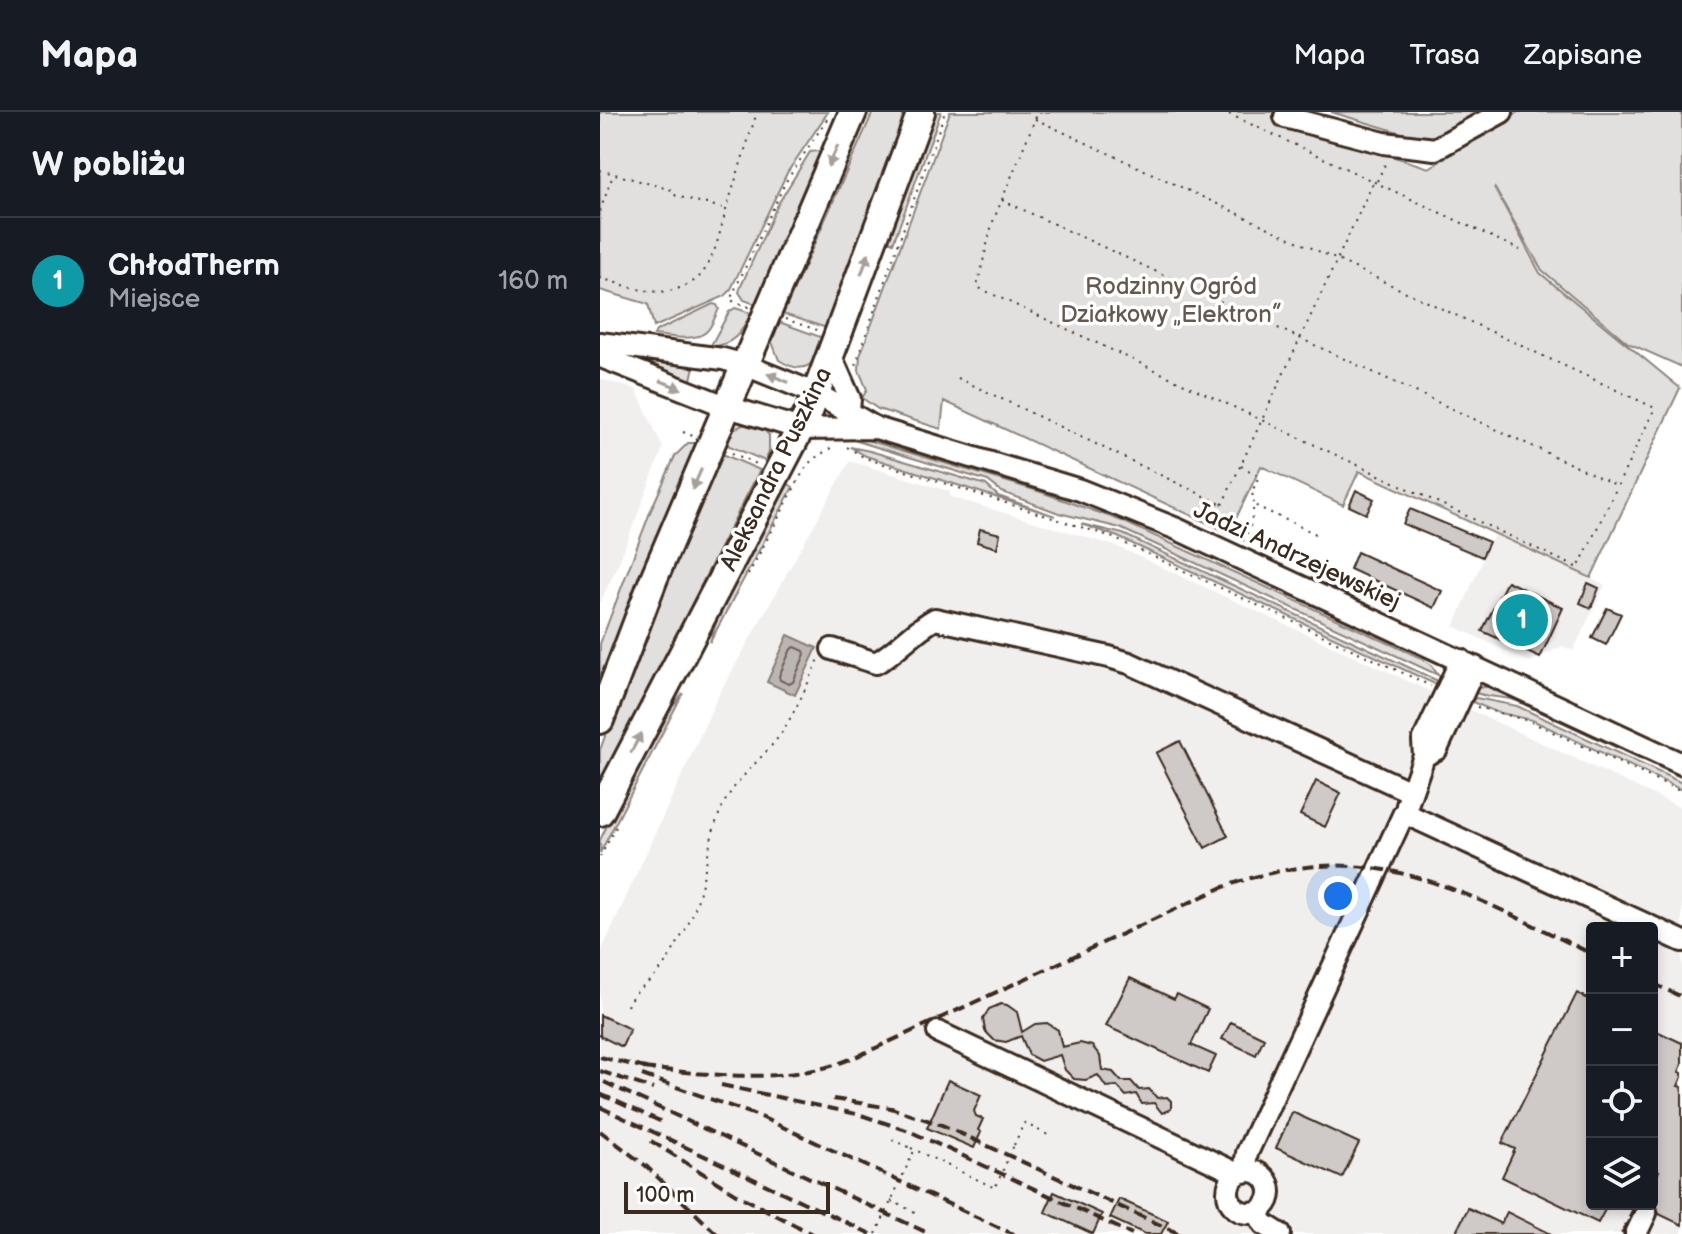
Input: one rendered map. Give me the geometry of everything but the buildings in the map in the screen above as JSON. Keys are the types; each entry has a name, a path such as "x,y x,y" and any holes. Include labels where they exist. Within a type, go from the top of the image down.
{"main road":[{"path":"600,720 654,578 853,112"},
{"name":"Aleksandra Puszkina","path":"611,814 788,478 801,429 839,350 921,112"}],"street":[{"path":"1285,117 1415,148 1444,146 1502,112"},
{"name":"Jadzi Andrzejewskiej","path":"600,343 723,359 745,365 817,394 876,428 1080,490 1236,556 1682,764"},
{"path":"839,350 850,399 849,410"},
{"name":"Jadzi Andrzejewskiej","path":"600,354 728,407 801,429 876,428"},
{"path":"832,649 876,663 935,619 1109,657 1129,663 1411,792"},
{"path":"938,1032 1241,1173 1258,1173 1264,1177 1270,1190 1267,1203 1257,1212 1250,1214 1237,1210 1228,1199 1229,1185 1241,1173 1247,1153 1404,813 1424,756 1437,749 1453,696 1468,664"},
{"path":"1404,813 1682,941"},
{"path":"1257,1212 1264,1224 1280,1234"},
{"path":"1636,1234 1646,1213"}],"path":[{"path":"600,278 660,292 690,284 701,275 709,262 757,112"},
{"path":"754,309 730,300 785,183 831,112"},
{"path":"781,318 839,350 945,112"},
{"path":"1035,119 1655,408 1578,568 977,287 992,224 1002,200 1035,119 1038,112"},
{"path":"1229,114 1520,250"},
{"path":"1207,543 1222,505 1393,144"},
{"path":"600,170 726,209"},
{"path":"600,211 613,175"},
{"path":"1002,200 1617,485"},
{"path":"958,378 1222,505"},
{"path":"683,432 788,478"},
{"path":"746,579 788,478 842,442 865,458 1109,536 1490,713 1529,721 1682,792"},
{"path":"1236,556 1250,527 1254,505 1252,492 1259,476 1241,466"},
{"path":"1254,505 1318,535"},
{"path":"627,1006 631,995 665,965 688,925 720,812 729,795 781,733 819,659 824,652 832,649"},
{"path":"600,857 611,814"},
{"path":"892,1140 995,1188 1024,1123 1050,1136"},
{"path":"876,1234 913,1149"},
{"path":"891,1201 915,1212"}],"shaded area":[{"path":"600,379 636,389 663,448 600,603"},
{"path":"850,461 949,491 951,497 1116,546 1682,808 1682,1234 600,1234 600,954 719,694"},
{"path":"1494,534 1605,585 1573,651 1563,646 1529,662 1454,626"}],"green space":[{"path":"600,112 828,112 787,173 730,291 654,327 648,304 600,290"},
{"path":"873,112 908,112 830,329 783,314"},
{"path":"934,112 941,112 893,243 887,240"},
{"name":"Rodzinny Ogród Działkowy „Elektron”","path":"950,112 1278,112 1274,119 1429,168 1518,112 1682,112 1682,367 1628,343 1542,270 1494,187 1540,273 1680,388 1591,578 1359,471 1343,505 1261,466 1229,533 944,401 941,429 878,409 862,398 867,390 859,370 860,356"},
{"path":"1331,112 1490,112 1444,140 1422,139"},
{"path":"810,152 822,153 755,304 744,300 739,292 741,286 778,204"},
{"path":"713,304 719,309 710,327 701,335 681,338 654,335 656,331"},
{"path":"735,308 751,313 744,326 731,341 710,347 729,312"},
{"path":"779,322 826,339 809,365 797,368 779,360 772,342"},
{"path":"610,350 695,362 690,384"},
{"path":"750,422 758,424 769,435 769,452 765,461 725,444 733,429"},
{"path":"854,436 1041,492 1122,521 1421,658 1438,675 1120,528 1059,513 1002,492 988,481 847,438"},
{"path":"688,443 697,443 691,463 642,573 600,683 600,644 651,510 675,456"},
{"path":"850,447 986,485 998,496 1055,516 866,456"},
{"path":"720,453 760,470 600,786 600,750 641,638"},
{"path":"787,483 793,487 710,642 721,606"},
{"path":"1081,524 1123,534 1436,680 1437,685 1118,537"},
{"path":"1491,686 1682,773 1682,778 1517,701 1473,692"},
{"path":"683,693 600,853 600,840 621,797 660,723"},
{"path":"1476,698 1517,706 1682,783 1682,790 1532,720 1496,712 1470,701"}],"water":[{"path":"788,635 817,648 795,695 767,682"}],"railway":[{"path":"643,1068 761,1076 831,1066 1221,888 1274,872 1323,866 1369,868 1413,876 1500,909 1586,951"},
{"path":"1658,986 1682,997"},
{"path":"600,1057 654,1070"},
{"path":"600,1071 653,1089"},
{"path":"642,1075 761,1117 1013,1234"},
{"path":"604,1082 930,1234"},
{"path":"721,1085 861,1115 909,1131 1132,1234"},
{"path":"600,1094 662,1122"},
{"path":"833,1099 891,1108 942,1125 1180,1234"},
{"path":"600,1107 871,1234"},
{"path":"600,1131 646,1166 717,1234"},
{"path":"651,1141 736,1194 812,1234"},
{"path":"1622,1234 1633,1210"}],"place":[{"name":"ChłodTherm","path":"1522,620"}]}
